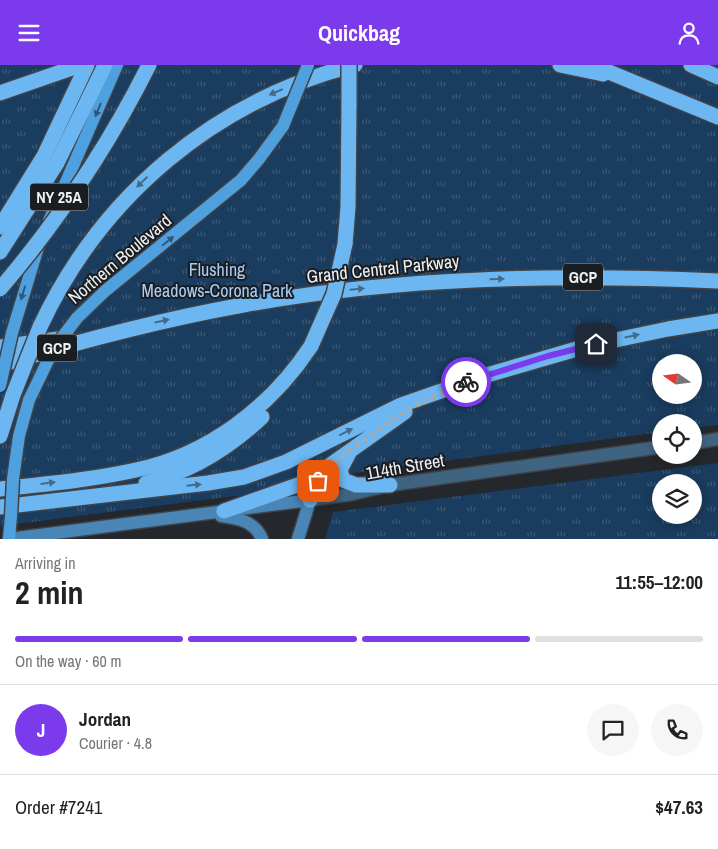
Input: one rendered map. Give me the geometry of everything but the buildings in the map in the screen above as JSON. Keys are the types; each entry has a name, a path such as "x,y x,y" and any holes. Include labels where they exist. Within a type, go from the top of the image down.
{"highway":[{"path":"0,289 35,247 80,184 121,117 149,65"},
{"path":"5,511 153,481 188,468 218,452 264,414 293,377 311,346 334,294 345,244 348,207 349,65"},
{"path":"0,436 13,395 40,327 68,273 104,223 139,185 180,149 218,123 272,93 316,76 355,65"},
{"path":"560,65 641,83"},
{"path":"592,65 641,83 718,117"},
{"path":"690,65 718,77"},
{"path":"0,252 57,163 109,66"},
{"path":"0,93 84,68"},
{"path":"0,227 44,156 84,68"},
{"name":"Grand Central Parkway","path":"0,365 115,332 259,302 346,290 422,283 578,277 718,281"},
{"path":"76,497 208,483 252,475 286,462 394,408 446,389 562,352 668,329 718,321"},
{"path":"0,347 115,332"},
{"path":"0,489 136,470 161,463 198,448 231,429 260,407 284,382 311,346"},
{"path":"224,511 301,484 328,467 398,416 446,389"},
{"path":"354,448 342,464 340,473 343,480 356,485 390,485"},
{"path":"310,500 316,485 328,467"}],"main road":[{"name":"Northern Boulevard","path":"8,539 5,511 13,479 19,436 29,400 54,348 78,318 105,291 240,180 259,159 283,125 308,65"},
{"name":"NY 25A","path":"0,386 12,333 36,253 109,66"}],"street":[{"path":"702,442 718,439"},
{"name":"114th Street","path":"8,539 310,500 352,494 390,485 652,448"},
{"path":"298,539 310,500"},
{"path":"200,515 243,521 256,529 262,539"}],"green space":[{"name":"Flushing Meadows-Corona Park","path":"0,65 718,65 718,425 702,427 702,414 652,414 652,433 302,480 243,495 0,526"},
{"path":"718,463 718,539 325,539 333,512"}],"way so far":[{"path":"318,481 328,467 375,431 417,404 446,389 466,382"}],"route":[{"path":"466,382 548,356 596,344"}]}
